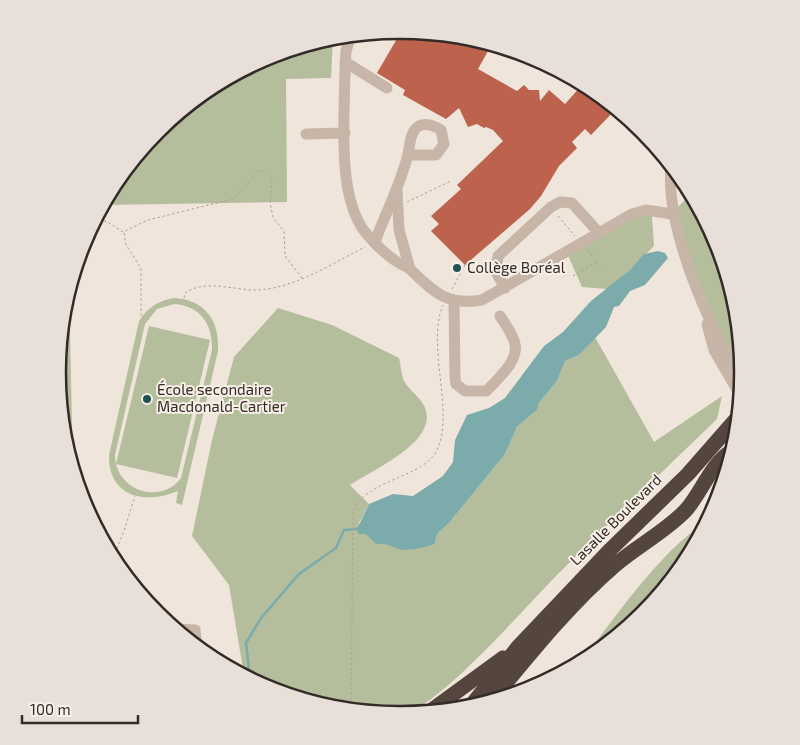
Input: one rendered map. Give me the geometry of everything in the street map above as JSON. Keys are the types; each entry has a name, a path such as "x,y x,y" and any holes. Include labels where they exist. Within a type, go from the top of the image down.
{"highway":[{"name":"Lasalle Boulevard","path":"518,647 611,549 688,474 729,427"},
{"name":"Lasalle Boulevard","path":"500,691 576,601 616,564 642,547 686,510 721,462"},
{"path":"478,697 518,647"},
{"path":"441,703 518,647"}],"street":[{"path":"349,43 345,62 346,176 349,199 359,223 374,242 398,262 410,269 431,290 450,299 467,302 482,300 639,211 652,210 672,214"},
{"path":"345,62 388,88"},
{"path":"306,134 345,134"},
{"path":"374,242 408,155"},
{"path":"670,177 672,214 707,315 714,350 733,384"},
{"path":"396,185 400,230 410,269"},
{"path":"505,288 496,272 498,256 551,207 560,202 572,203 599,233"},
{"path":"450,299 455,378 456,384 465,391 486,391 514,361 515,342 500,316"},
{"path":"707,315 733,361"},
{"path":"188,630 195,630 196,636"}],"path":[{"path":"124,232 148,220 232,199 261,169 272,179 270,203 273,217 284,232 285,256 302,278"},
{"path":"398,207 451,180"},
{"path":"551,207 601,267"},
{"path":"103,222 106,221 124,232 126,245 141,268 141,318"},
{"path":"184,298 185,293 200,286 272,289 302,278 374,242"},
{"path":"573,276 596,261"},
{"path":"351,702 352,511 364,496 425,463 434,455 438,448 442,424 439,319 465,265"},
{"path":"116,548 124,531 134,496"}],"green space":[{"path":"333,46 331,78 286,79 287,202 112,205 122,187 149,152 180,122 215,95 233,83 272,64 293,56"},
{"path":"685,200 708,245 716,265 727,307 734,364 729,359 672,213"},
{"path":"635,213 652,216 654,246 607,289 582,287 567,253"},
{"path":"173,298 184,299 202,307 213,321 218,340 218,351 182,505 176,503 178,491 153,497 141,497 131,494 122,489 110,469 109,455 139,321 149,309","holes":["174,304 183,306 204,318 208,325 212,350 181,478 172,486 162,491 140,490 130,485 122,477 117,467 115,455 145,324 157,309"]},
{"path":"278,308 332,325 399,358 404,381 425,407 426,423 421,434 399,455 350,485 369,504 359,523 359,534 366,534 409,550 435,544 437,534 449,523 505,454 517,427 537,410 539,403 557,381 565,361 579,355 595,337 654,442 722,396 717,419 562,570 460,675 437,695 420,706 378,706 335,700 293,689 243,667 229,585 192,536 212,440 234,357"},
{"path":"70,325 72,434 66,372"},
{"path":"149,326 210,340 177,478 116,464"},
{"path":"693,532 678,558 651,593 620,623 596,642 638,587 672,550"}],"water":[{"path":"658,251 665,253 668,258 645,285 630,291 619,306 614,307 606,327 579,355 565,361 557,381 539,403 537,410 517,427 505,454 449,523 437,534 435,544 417,549 403,550 385,544 376,544 366,534 359,534 357,529 369,504 393,494 413,496 443,476 453,462 455,440 467,415 489,408 505,398 544,346 563,332 591,301 631,269 644,254"}],"building":[{"path":"397,39 422,39 465,45 488,51 478,69 517,91 524,85 529,90 539,90 540,101 549,90 565,104 578,90 611,114 591,135 585,129 572,142 577,148 559,166 541,196 530,209 465,265 431,231 439,224 431,216 461,189 457,185 503,141 493,130 486,127 484,128 477,124 468,127 459,108 446,119 403,95 405,90 377,73"}],"waterway":[{"path":"249,670 246,643 261,618 299,574 336,548 344,530 357,529"}],"place":[{"name":"Collège Boréal","path":"457,268"},
{"name":"École secondaire Macdonald-Cartier","path":"147,399"}]}
